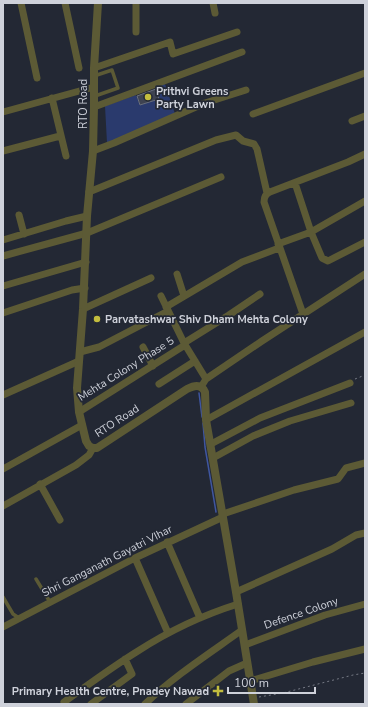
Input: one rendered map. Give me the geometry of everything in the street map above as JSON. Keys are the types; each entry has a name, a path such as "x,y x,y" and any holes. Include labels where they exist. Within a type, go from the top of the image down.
{"street":[{"path":"21,3 37,78"},
{"path":"65,3 79,68"},
{"name":"RTO Road","path":"98,3 94,72 93,151 87,216 85,288 77,388 79,412 86,441 89,446 93,448 100,446 186,389 195,386 202,387"},
{"path":"136,3 136,32"},
{"path":"213,3 215,13"},
{"path":"94,72 170,42 173,54 237,32"},
{"path":"94,107 242,52"},
{"path":"253,114 365,73"},
{"path":"3,112 94,87"},
{"path":"93,151 205,103 246,90"},
{"path":"52,98 66,156"},
{"path":"352,121 365,116"},
{"path":"89,192 216,140 236,135 242,141 254,144 257,149 268,193"},
{"path":"3,151 60,136"},
{"path":"303,314 264,202 264,198 268,193 365,154"},
{"path":"3,256 87,233 221,177"},
{"path":"295,183 311,232 322,258 328,261 365,242"},
{"path":"3,395 99,347 167,309 184,296 242,262 311,232 365,201"},
{"path":"19,215 24,234"},
{"path":"3,240 87,216"},
{"path":"3,286 86,262"},
{"path":"177,274 184,296"},
{"path":"253,701 245,645 206,420 205,392 202,387 206,379 365,274"},
{"path":"83,309 151,278"},
{"path":"3,313 72,290 85,288"},
{"name":"Mehta Colony Phase 5","path":"79,412 154,366 184,344 260,294"},
{"path":"161,296 184,344 206,379"},
{"path":"206,420 365,332"},
{"path":"143,347 154,366"},
{"path":"159,384 195,361"},
{"path":"211,444 260,418 350,383"},
{"path":"213,458 253,436 290,421 352,403"},
{"path":"3,469 82,425"},
{"path":"3,506 76,465 89,455 93,448"},
{"name":"Shri Ganganath Gayatri VIhar","path":"3,627 135,558 223,516 294,490 338,479 346,468 365,463"},
{"path":"40,484 60,520"},
{"path":"236,592 332,549 356,535 365,533"},
{"path":"167,542 200,618"},
{"path":"135,558 168,634"},
{"path":"64,703 138,651 200,618 238,604"},
{"name":"Defence Colony","path":"245,645 325,615 365,604"},
{"path":"145,704 179,676 242,630"},
{"path":"250,681 313,662 365,649"},
{"path":"91,704 132,674 125,659"},
{"path":"186,704 230,671 247,663"}],"lane":[{"path":"94,72 112,70 118,88 94,97"},
{"path":"36,579 50,602"},
{"path":"3,597 13,614 19,618"}],"path":[{"path":"350,383 365,375"},
{"path":"253,701 353,675 365,674"}],"shaded area":[{"path":"165,84 175,114 107,143 105,106 136,95 140,105 159,99 155,88"}],"building":[{"name":"Prithvi Greens Party Lawn","path":"156,89 159,99 140,105 137,96"}],"waterway":[{"path":"199,393 202,417"},
{"path":"203,423 205,447 216,512"}],"place":[{"name":"Prithvi Greens Party Lawn","path":"148,97"},
{"name":"Parvatashwar Shiv Dham Mehta Colony","path":"97,319"},
{"name":"Primary Health Centre, Pnadey Nawad","path":"218,691"}]}
